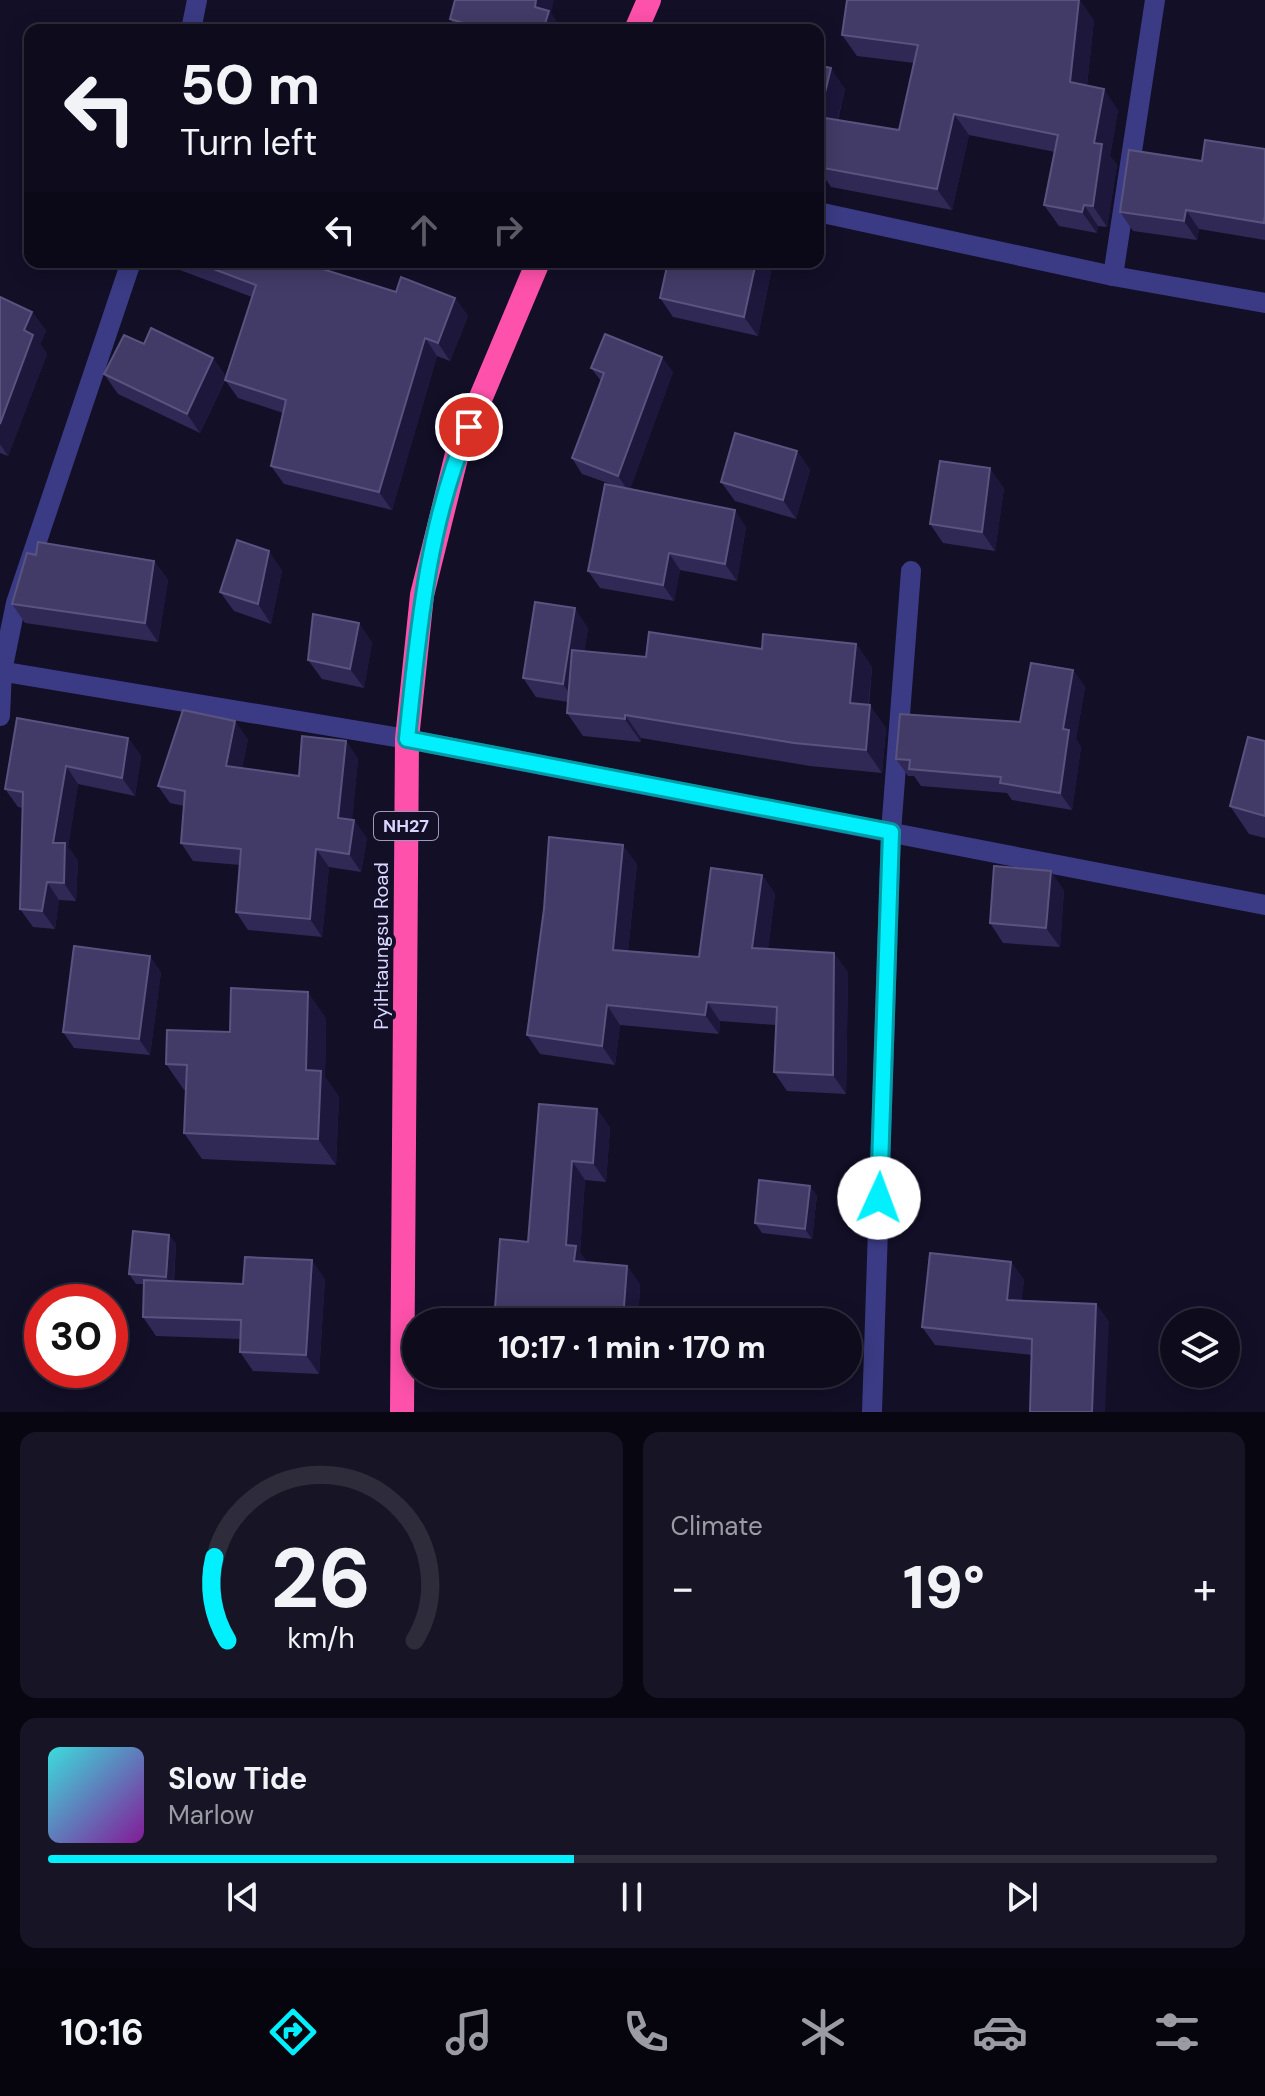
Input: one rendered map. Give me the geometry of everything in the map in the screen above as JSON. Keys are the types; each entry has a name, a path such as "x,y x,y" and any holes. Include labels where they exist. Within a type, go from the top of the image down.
{"highway":[{"path":"639,24 649,0"},
{"name":"PyiHtaungsu Road","path":"402,1412 407,739 422,595 457,454 535,268"}],"street":[{"path":"192,24 197,0"},
{"path":"1113,276 1155,0"},
{"path":"824,213 1113,276 1265,303"},
{"path":"0,716 1,671 16,603 129,268"},
{"path":"872,1412 891,832 911,571"},
{"path":"1,671 407,739 1265,905"}],"building":[{"path":"455,0 536,0 535,7 549,11 545,24 467,24 450,19"},
{"path":"847,0 1079,0 1070,82 1104,89 1094,143 1102,144 1093,206 1084,205 1082,212 1044,205 1058,135 954,114 937,189 824,168 824,118 899,130 918,45 842,35"},
{"path":"824,66 831,68 824,97"},
{"path":"1205,140 1265,149 1264,223 1186,210 1184,221 1120,212 1129,150 1202,161"},
{"path":"211,268 319,268 396,292 401,277 455,298 438,343 425,338 379,492 271,466 286,400 225,380 256,285"},
{"path":"667,268 755,268 744,317 660,298"},
{"path":"0,297 32,312 24,330 33,335 0,424"},
{"path":"151,328 213,358 187,414 104,374 124,335 144,344"},
{"path":"605,334 662,357 618,476 572,458 604,373 591,368"},
{"path":"735,433 797,451 783,500 721,482"},
{"path":"940,461 990,468 982,532 930,524"},
{"path":"605,484 735,510 725,564 669,553 663,585 588,571"},
{"path":"237,540 269,551 258,604 220,592"},
{"path":"38,542 154,561 145,623 12,604 27,553 36,555"},
{"path":"535,602 575,608 563,684 523,678"},
{"path":"313,614 359,623 350,669 308,660"},
{"path":"649,632 762,649 763,634 856,644 850,703 870,705 866,750 794,743 625,715 625,719 567,713 572,650 646,657"},
{"path":"1031,663 1073,670 1063,729 1069,730 1060,793 1000,783 1001,777 909,769 910,760 896,759 900,714 1020,722"},
{"path":"183,710 235,721 226,766 299,776 302,736 346,741 338,818 354,820 349,854 316,849 310,919 236,912 241,849 181,843 185,791 158,786"},
{"path":"17,718 128,738 122,778 66,766 53,843 65,843 64,883 47,882 42,911 20,909 23,792 5,789"},
{"path":"1248,737 1265,741 1265,816 1230,806"},
{"path":"549,837 623,845 613,950 699,957 711,868 762,875 752,948 834,953 833,1075 774,1072 777,1007 707,1002 705,1015 607,1005 602,1046 527,1035 544,909"},
{"path":"994,866 1051,871 1046,928 990,923"},
{"path":"74,946 150,956 139,1039 63,1032"},
{"path":"231,988 308,992 306,1070 321,1071 318,1139 184,1133 187,1065 166,1064 167,1030 230,1032"},
{"path":"539,1104 597,1109 593,1163 572,1161 566,1245 576,1246 574,1261 627,1266 624,1308 495,1308 500,1239 528,1242"},
{"path":"759,1180 810,1186 805,1229 755,1223"},
{"path":"133,1231 169,1235 166,1277 129,1274"},
{"path":"930,1253 1011,1262 1007,1300 1096,1304 1092,1412 1030,1412 1032,1339 922,1327"},
{"path":"245,1257 312,1260 306,1355 240,1352 241,1320 143,1317 144,1280 243,1284"}],"route":[{"path":"469,427 457,454 422,595 407,739 891,832 879,1198"}]}
